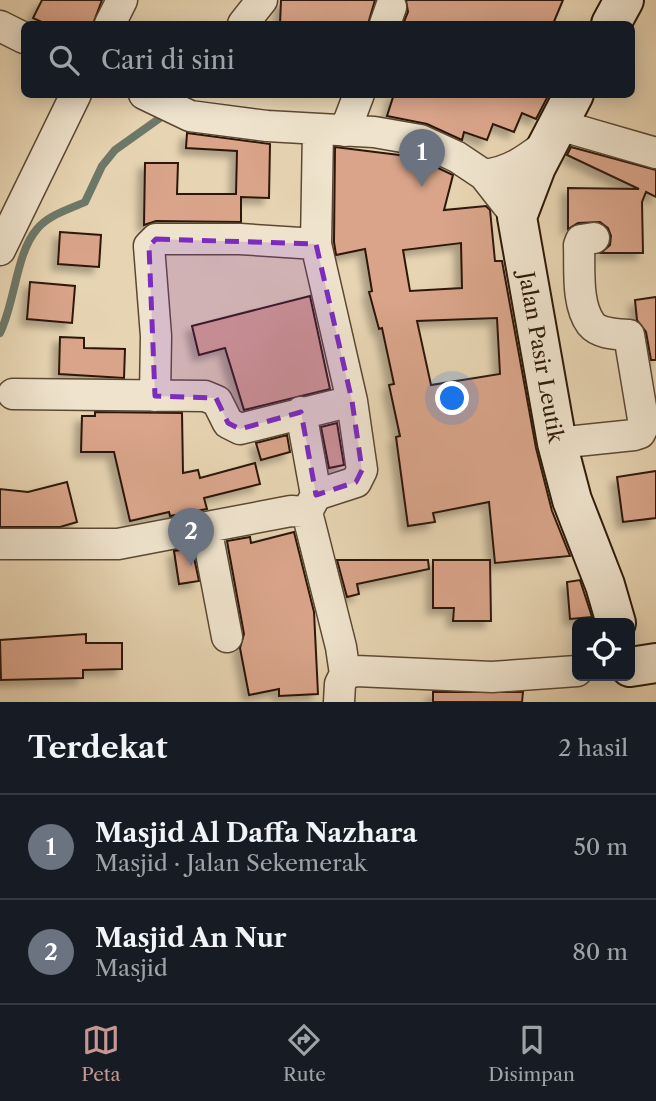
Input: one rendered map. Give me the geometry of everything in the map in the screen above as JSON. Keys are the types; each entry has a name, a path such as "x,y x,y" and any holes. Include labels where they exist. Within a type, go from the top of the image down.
{"street":[{"path":"112,21 122,0"},
{"path":"613,21 624,0"},
{"path":"0,26 21,36"},
{"path":"1,250 74,98"},
{"path":"0,544 118,544 291,511 312,504 356,482 362,470 352,401 316,244 331,130 356,98"},
{"path":"166,102 331,130 374,132 420,140 457,157 484,175 517,217 560,121"},
{"path":"484,175 502,173 518,165 560,121"},
{"path":"560,121 656,153"},
{"name":"Jalan Pasir Leutik","path":"517,217 557,443 572,500 605,585 615,618"},
{"path":"557,443 634,435 640,433 644,425 629,335 602,331 592,324 583,303 579,245 581,240 594,238"},
{"path":"155,396 156,337 149,247 156,239 240,239 316,244"},
{"path":"13,394 212,397 231,427 240,429 352,401"},
{"path":"301,412 312,504 341,647 342,688"},
{"path":"206,527 227,637"},
{"path":"635,666 656,663"},
{"path":"342,688 356,671 492,677 572,671"}],"highlighted area":[{"path":"156,239 316,244 352,401 362,470 356,482 316,495 301,412 240,429 228,423 216,398 155,396 149,246"}],"building":[{"path":"42,0 102,0 94,21 40,21 33,18"},
{"path":"281,0 375,0 369,21 280,21"},
{"path":"406,0 563,0 554,21 404,21 408,12"},
{"path":"393,98 547,98 536,119 522,113 514,132 493,124 487,140 464,132 462,140 427,124 387,116"},
{"path":"187,133 270,144 269,198 241,197 241,222 156,221 144,225 145,163 178,163 177,194 236,194 237,151 186,148"},
{"path":"335,147 415,157 453,175 444,210 486,206 490,210 495,261 502,261 536,448 552,511 570,556 495,563 489,502 433,513 435,522 408,526 396,437 400,436 389,385 394,384 382,328 379,329 369,292 372,291 365,249 336,255","holes":["461,243 462,288 410,291 403,250","497,318 500,374 431,385 417,321"]},
{"path":"571,147 656,170 656,197 646,192 642,202 643,253 601,253 610,245 611,236 608,228 600,222 578,223 568,229 568,188 639,189 567,155"},
{"path":"60,232 101,235 99,267 58,264"},
{"path":"30,282 75,286 72,323 27,319"},
{"path":"310,296 330,389 244,410 225,348 199,355 192,326"},
{"path":"656,297 656,360 651,360 646,332 637,320 635,300"},
{"path":"60,337 84,338 84,348 125,349 124,378 59,374"},
{"path":"95,412 182,413 183,473 198,470 200,478 255,463 260,484 204,498 207,509 170,516 169,512 130,521 114,452 81,452 82,416 95,416"},
{"path":"337,423 344,465 329,468 321,427"},
{"path":"287,435 290,452 261,460 256,443"},
{"path":"656,471 656,518 623,522 617,477"},
{"path":"67,482 77,522 60,527 0,527 0,489 28,492"},
{"path":"294,532 314,612 318,694 279,696 279,689 249,695 240,648 244,634 227,541 250,537 251,543"},
{"path":"192,548 199,581 179,584 174,551"},
{"path":"337,560 428,560 429,569 357,584 359,594 347,597"},
{"path":"433,560 490,560 491,621 453,621 454,608 433,608"},
{"path":"580,580 592,617 570,619 567,582"},
{"path":"86,634 86,643 122,643 122,669 83,670 83,678 1,680 0,640"},
{"path":"433,692 523,692 522,702 433,702"}],"waterway":[{"path":"0,333 24,251 37,229 53,216 85,202 102,166 115,150 167,113"}],"place":[{"name":"Masjid Al Daffa Nazhara","path":"422,187"},
{"name":"Masjid An Nur","path":"191,566"}]}
